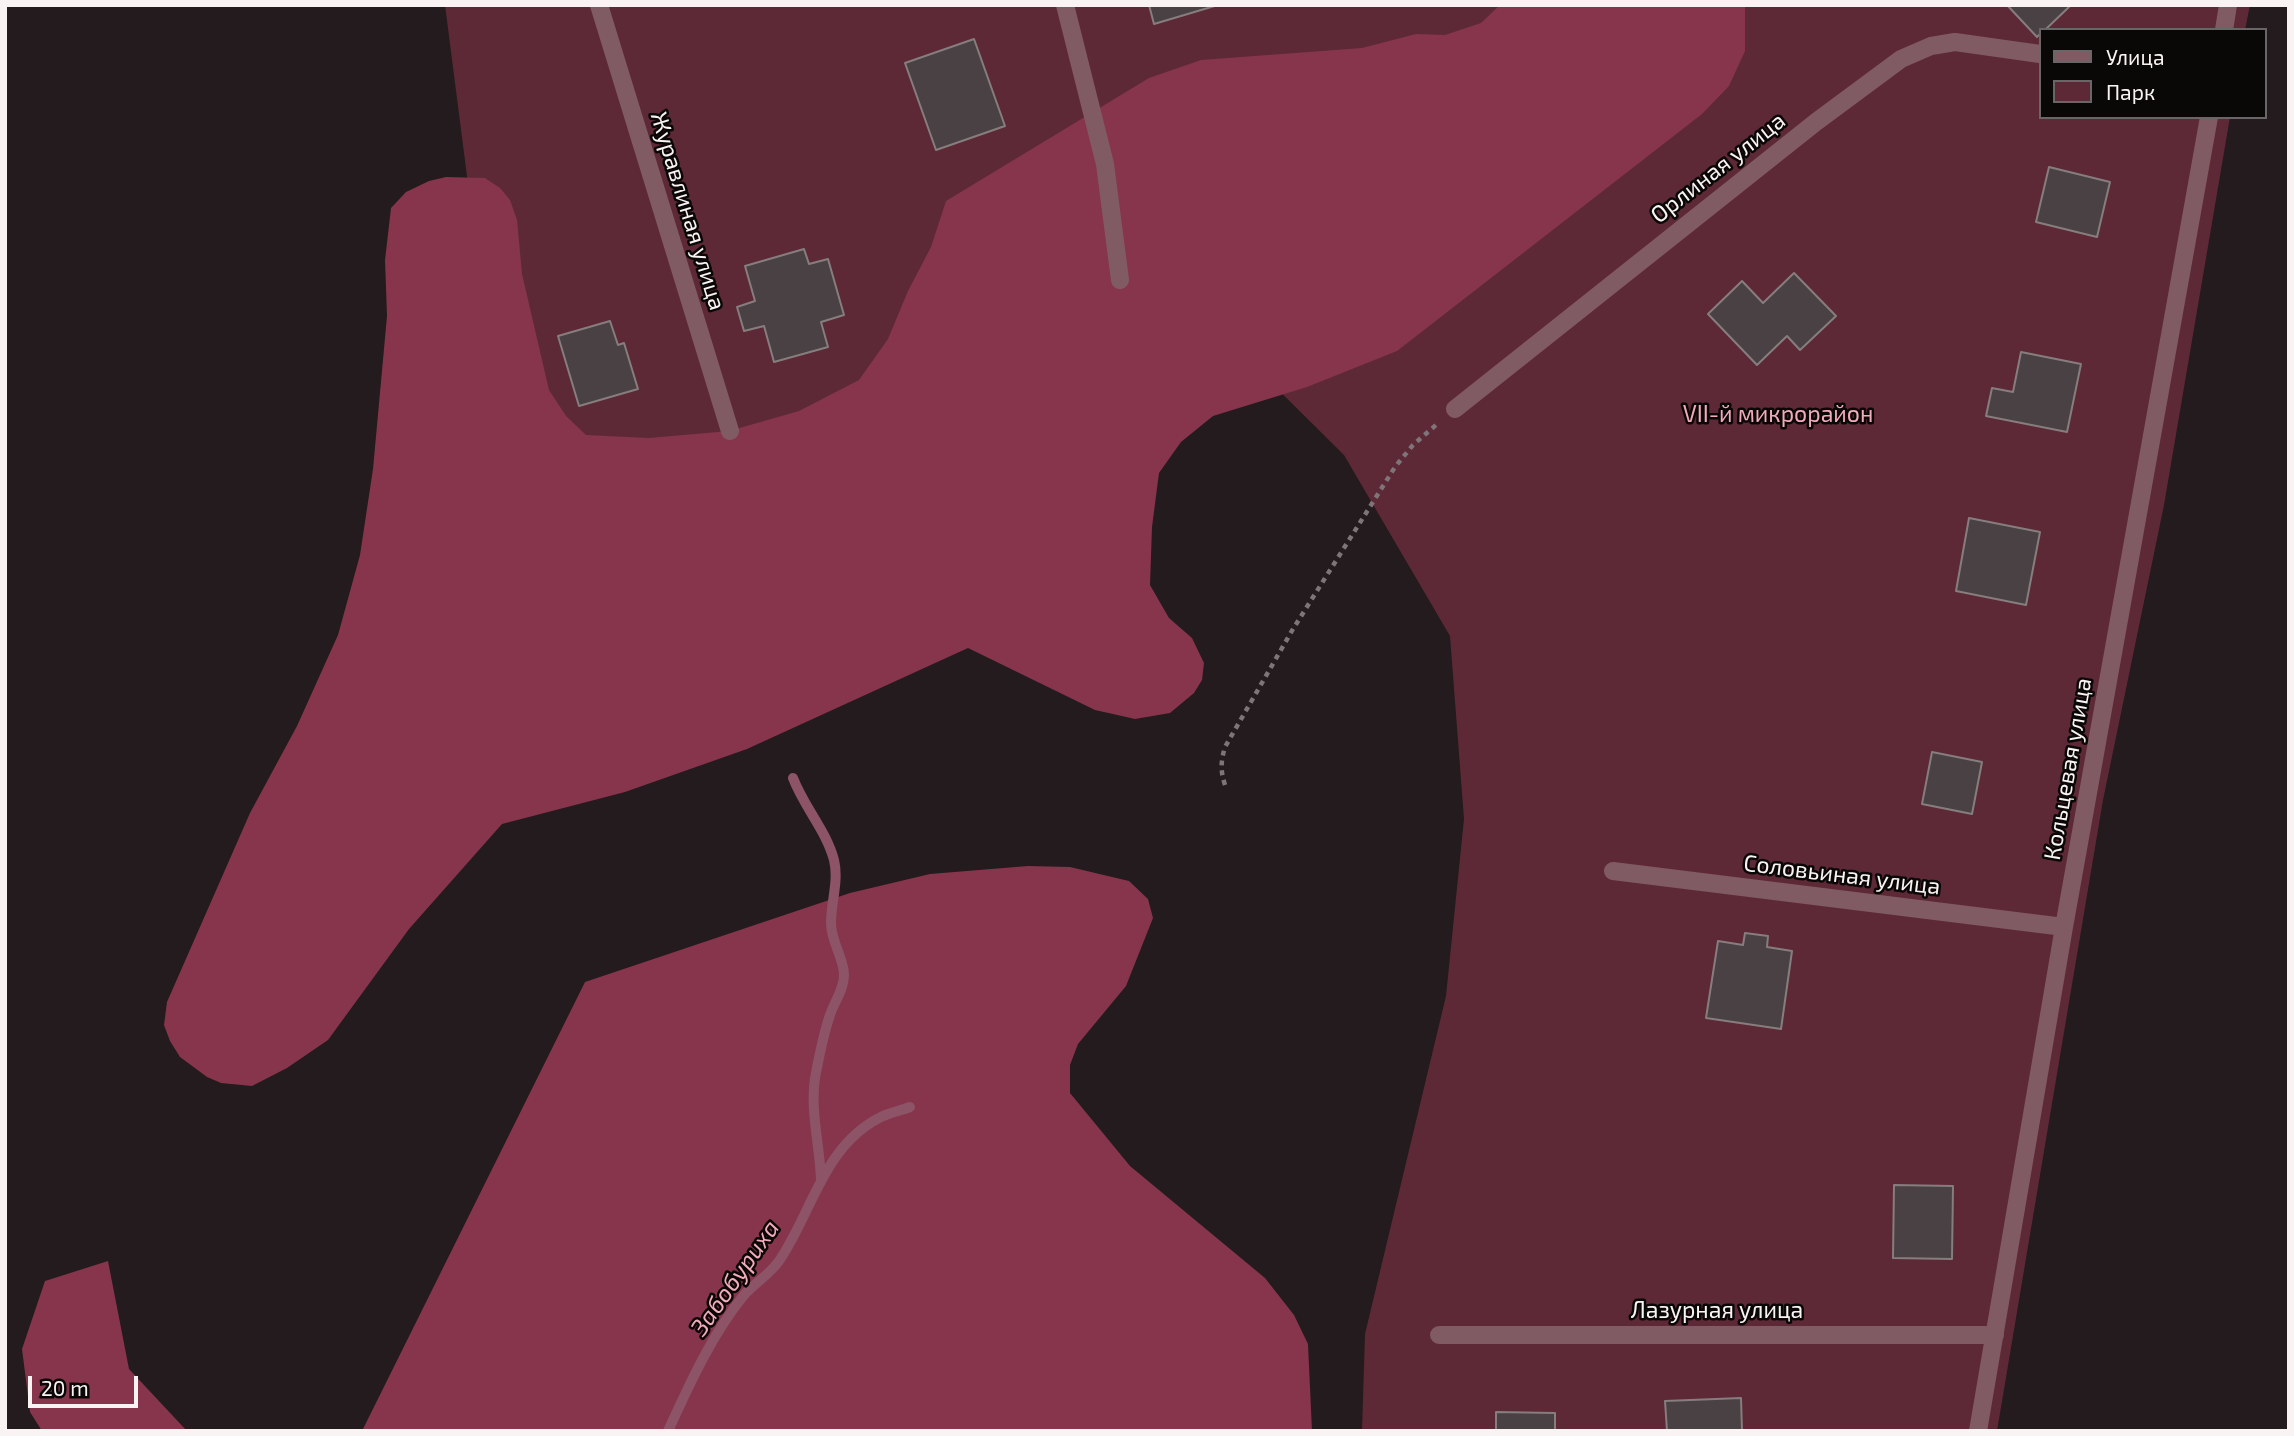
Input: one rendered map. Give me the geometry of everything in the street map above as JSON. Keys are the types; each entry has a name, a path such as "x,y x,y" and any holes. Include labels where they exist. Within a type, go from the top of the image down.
{"street":[{"name":"Журавлиная улица","path":"599,5 730,431"},
{"path":"1065,5 1105,164 1120,281"},
{"path":"2224,28 2228,5"},
{"name":"Орлиная улица","path":"1455,409 1805,131 1901,59 1931,46 1955,42 2038,54"},
{"name":"Кольцевая улица","path":"1978,1431 2064,928 2210,119"},
{"name":"Соловьиная улица","path":"1613,871 2064,928"},
{"name":"Лазурная улица","path":"1439,1335 1995,1335"}],"path":[{"path":"1225,785 1221,760 1225,747 1293,629 1395,467 1413,445 1455,409"}],"green space":[{"name":"VII-й микрорайон","path":"445,5 2250,5 2245,28 2038,28 2038,119 2230,119 2164,505 2103,800 1997,1431 1362,1431 1365,1334 1446,996 1464,819 1450,636 1344,455 1228,340 570,497 482,293"}],"shaded area":[{"path":"1500,5 1745,5 1745,51 1729,86 1702,114 1397,351 1307,387 1213,416 1181,442 1159,473 1152,527 1150,585 1169,618 1192,638 1204,663 1202,680 1194,693 1170,713 1135,719 1095,710 968,648 747,749 625,792 502,824 409,929 328,1040 287,1068 252,1086 221,1083 207,1077 180,1057 164,1025 167,1002 250,813 297,726 338,635 360,555 373,469 387,316 385,260 391,208 406,192 429,181 446,177 485,178 500,188 510,200 517,220 522,274 549,390 566,416 586,435 649,438 729,431 799,411 859,380 888,339 908,291 931,247 946,201 1149,78 1201,60 1362,48 1416,34 1445,35 1481,23"},
{"path":"1028,866 1070,867 1129,881 1148,899 1153,918 1126,986 1078,1044 1070,1065 1070,1093 1130,1166 1265,1278 1294,1315 1308,1344 1312,1431 362,1431 585,982 850,893 930,874"},
{"path":"108,1261 129,1369 187,1431 42,1431 30,1412 22,1349 45,1281"}],"building":[{"path":"1149,5 1218,5 1154,24"},
{"path":"2007,5 2071,5 2047,28 2038,28 2037,37"},
{"path":"974,39 1005,126 936,150 905,63"},
{"path":"2049,167 2110,182 2097,237 2036,222"},
{"path":"804,249 809,264 828,259 844,315 821,322 828,347 774,362 764,326 744,331 737,307 755,301 745,266"},
{"path":"1794,273 1836,316 1800,350 1787,336 1757,365 1708,314 1742,281 1763,303"},
{"path":"610,321 618,345 624,343 638,389 579,406 558,336"},
{"path":"2021,352 2081,364 2067,432 1986,416 1992,388 2013,392"},
{"path":"1969,518 2040,532 2026,605 1956,591"},
{"path":"1932,752 1982,762 1972,814 1922,804"},
{"path":"1745,933 1768,936 1767,947 1792,951 1781,1029 1706,1018 1718,941 1743,945"},
{"path":"1894,1185 1953,1186 1952,1259 1893,1258"},
{"path":"1741,1398 1742,1431 1667,1431 1665,1401"},
{"path":"1496,1412 1555,1413 1555,1431 1496,1431"}],"waterway":[{"path":"793,778 826,839 834,860 836,876 831,915 832,930 844,975 825,1030 815,1078 814,1116 821,1180"},
{"name":"Забобуриха","path":"668,1431 711,1343 744,1295 779,1261 831,1163 860,1131 879,1118 910,1107"}]}
